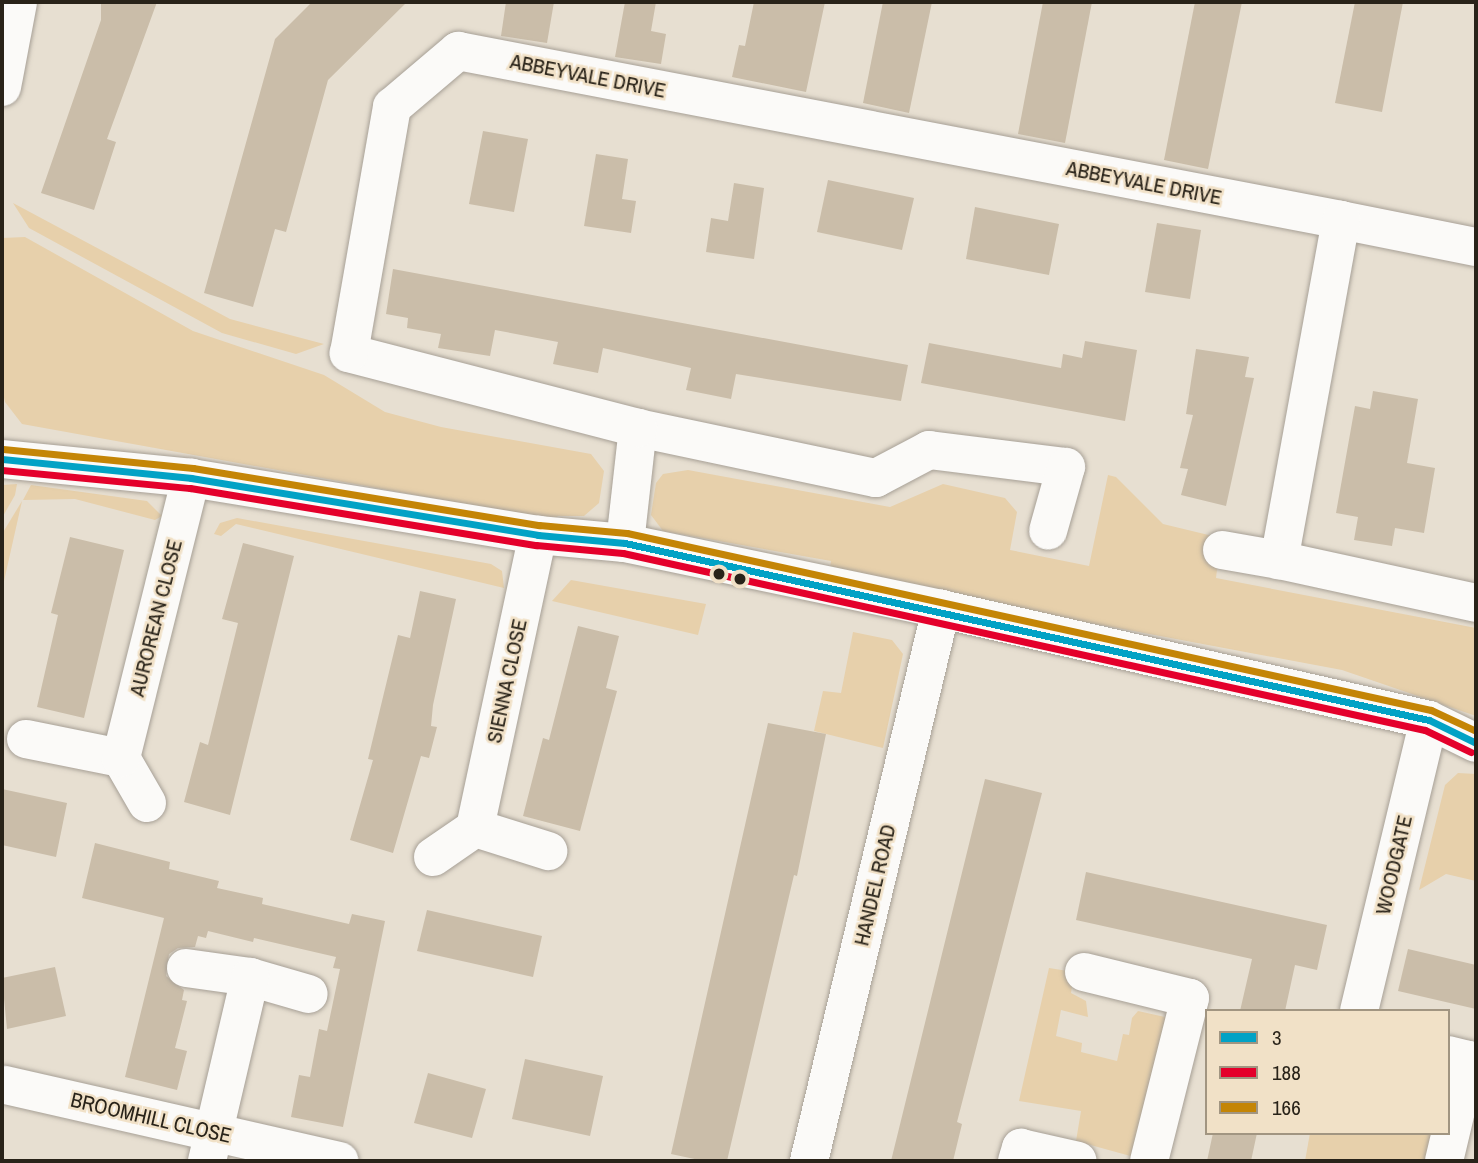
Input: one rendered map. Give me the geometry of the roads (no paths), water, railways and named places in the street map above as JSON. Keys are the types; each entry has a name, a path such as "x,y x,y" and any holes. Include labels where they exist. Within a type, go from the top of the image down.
{"street":[{"path":"2,87 18,2"},
{"name":"ABBEYVALE DRIVE","path":"1048,531 1066,467 929,450 876,478 638,428 349,353 392,107 458,51 1476,247"},
{"path":"1279,560 1341,220"},
{"path":"625,543 638,428"},
{"path":"2,459 191,478 538,535 625,543 941,609 1429,720 1476,743"},
{"name":"AUROREAN CLOSE","path":"121,758 191,478"},
{"name":"SIENNA CLOSE","path":"475,828 538,535"},
{"path":"1222,550 1476,603"},
{"name":"HANDEL ROAD","path":"809,1161 941,609"},
{"name":"WOODGATE","path":"1359,1009 1429,720"},
{"path":"26,739 121,758 147,803"},
{"path":"433,857 475,828 548,851"},
{"path":"186,968 250,977 309,994"},
{"path":"1084,972 1190,998 1149,1161"},
{"path":"211,1147 250,977"},
{"path":"1444,1161 1468,1060 1450,1056"},
{"name":"BROOMHILL CLOSE","path":"5,1085 211,1147 339,1161"},
{"path":"1017,1161 1021,1148 1078,1161"}]}
